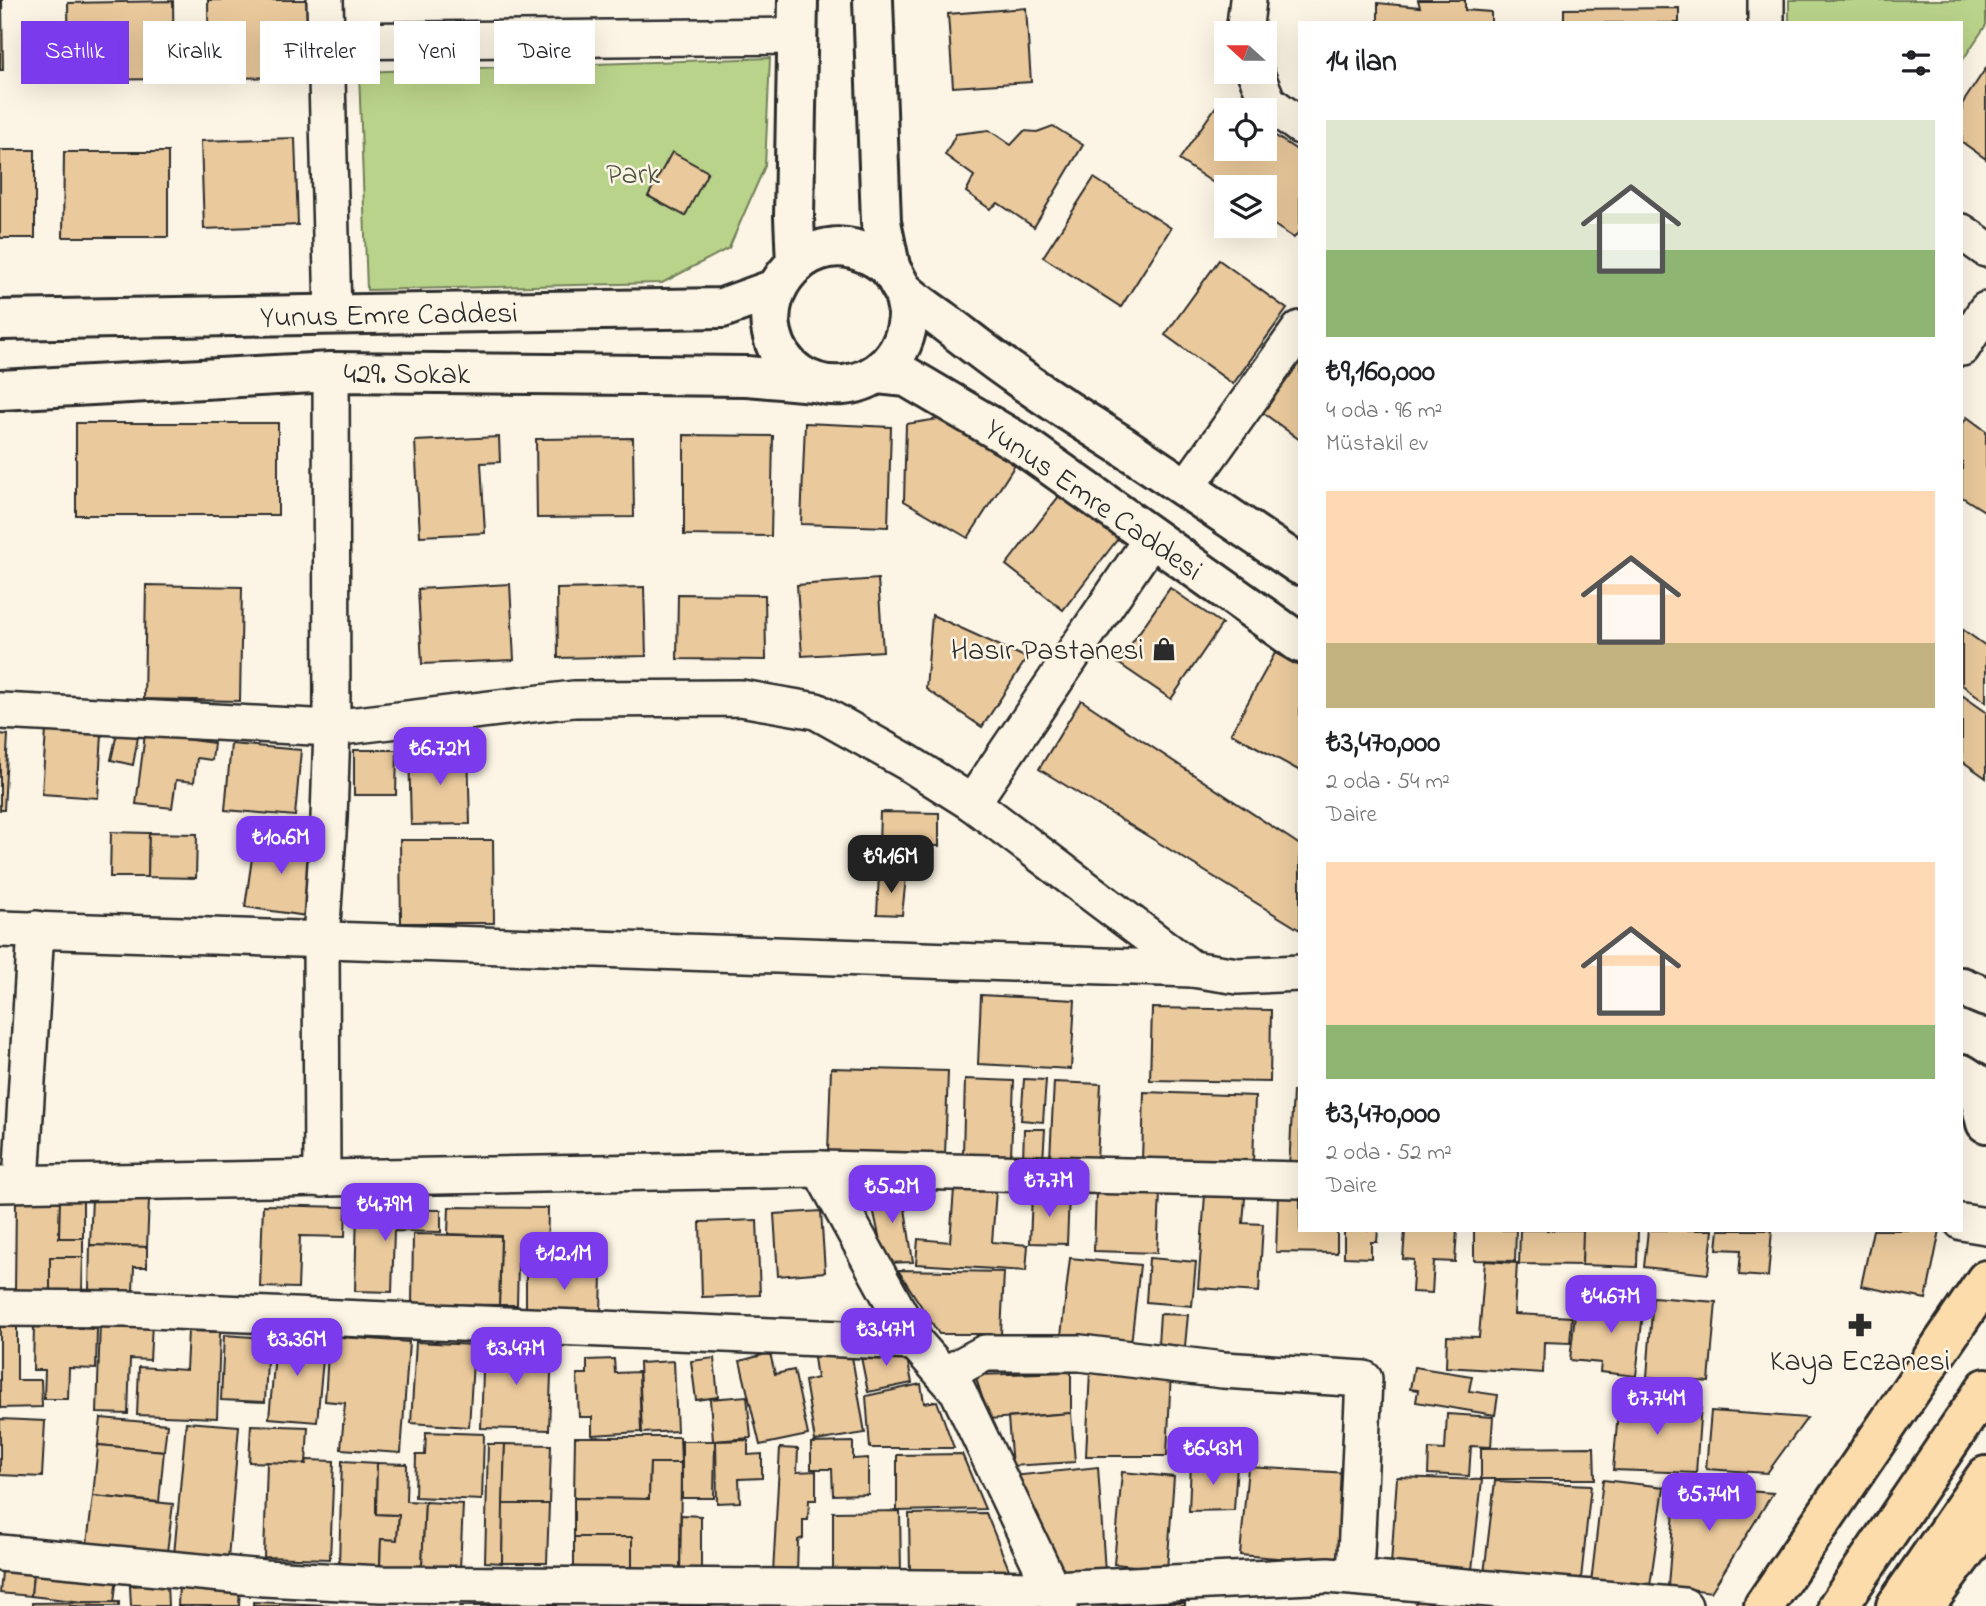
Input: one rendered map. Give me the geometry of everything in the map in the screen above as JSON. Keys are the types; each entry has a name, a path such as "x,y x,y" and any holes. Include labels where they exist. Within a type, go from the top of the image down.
{"main road":[{"path":"798,18 794,217 786,276 770,311 772,334 781,354 795,370 814,382 836,386 858,383 878,374 895,357 905,337 908,313 881,222 873,0"},
{"path":"786,276 806,257 828,249 850,248 872,256 897,280"},
{"name":"Yunus Emre Caddesi","path":"0,320 722,308 786,276"},
{"name":"Yunus Emre Caddesi","path":"897,280 1014,374 1298,564"},
{"name":"429. Sokak","path":"0,390 331,372 747,376 814,382"},
{"name":"Yunus Emre Caddesi","path":"878,374 907,377 1010,438 1298,642"},
{"path":"1963,986 1986,979"},
{"path":"1963,986 1986,997"},
{"path":"1963,1075 1976,1083 1986,1123"},
{"path":"1764,1606 1986,1280"},
{"path":"1838,1606 1986,1388"},
{"path":"1896,1606 1986,1476"},
{"path":"1926,1606 1986,1523"}],"street":[{"path":"325,0 326,21"},
{"path":"1245,21 1248,0"},
{"path":"1766,0 1766,21"},
{"path":"380,38 798,18"},
{"path":"328,84 333,315"},
{"path":"1260,84 1268,102 1298,124"},
{"path":"1963,233 1986,249"},
{"path":"1963,346 1986,310"},
{"path":"1186,488 1298,332"},
{"path":"322,1179 321,939 332,728 331,372"},
{"path":"972,803 1152,538"},
{"path":"0,711 332,728 574,699 741,698 816,711 907,762 972,803 1192,969"},
{"path":"0,929 1192,969 1238,976 1298,973"},
{"path":"36,929 11,1184 820,1169 1298,1180"},
{"path":"820,1169 915,1342 958,1391 1056,1598"},
{"path":"1963,1222 1986,1226"},
{"path":"0,1308 125,1309 915,1342"},
{"path":"944,1375 985,1353 1080,1353 1223,1370 1364,1379 1355,1577"},
{"path":"0,1553 264,1578 381,1584 1056,1598 1328,1575 1684,1606"}],"green space":[{"path":"1789,0 1986,0 1986,25 1963,60 1963,21 1789,21"},
{"name":"Park","path":"770,58 765,166 729,248 662,283 367,290 359,84 380,84 380,71 394,71 394,84 480,84 480,68 494,67 494,84 595,84 595,64"}],"building":[{"path":"2,0 3,70 0,70"},
{"path":"208,0 308,0 308,21 260,21 260,77 246,78 246,21 208,21"},
{"path":"1418,0 1465,0 1465,10 1491,12 1491,21 1378,21 1378,3 1420,7"},
{"path":"173,1 173,21 143,21 143,79 129,79 129,21 68,21 68,3"},
{"path":"1026,8 1031,82 953,87 948,14"},
{"path":"1679,8 1679,21 1564,21 1564,9"},
{"path":"1986,68 1986,159 1963,143 1963,102"},
{"path":"1214,109 1214,161 1277,161 1277,137 1298,151 1298,233 1294,238 1277,227 1277,175 1214,175 1214,183 1179,160"},
{"path":"1053,126 1083,145 1034,227 998,203 990,209 966,192 974,176 945,155 956,134 989,130 1011,145 1024,131 1037,132"},
{"path":"295,138 298,225 204,229 201,141"},
{"path":"0,150 35,150 35,238 0,238"},
{"path":"64,152 168,152 168,237 63,237"},
{"path":"672,152 708,172 685,216 648,196"},
{"path":"1094,178 1171,228 1121,307 1043,257"},
{"path":"1219,260 1287,309 1233,384 1165,335"},
{"path":"1298,362 1298,439 1262,412"},
{"path":"1967,417 1986,431 1986,512 1963,498 1963,423"},
{"path":"945,418 1015,465 968,538 904,501 906,424"},
{"path":"76,423 278,423 278,515 76,515"},
{"path":"805,423 891,427 888,527 801,524"},
{"path":"684,435 773,436 771,536 684,535"},
{"path":"499,437 500,462 481,463 485,533 420,536 415,441"},
{"path":"633,438 634,517 537,518 536,439"},
{"path":"1063,491 1120,536 1063,610 1006,565"},
{"path":"878,579 883,651 802,656 797,585"},
{"path":"510,584 514,660 422,664 418,589"},
{"path":"146,585 242,587 240,701 144,699"},
{"path":"644,587 646,656 558,658 557,589"},
{"path":"1170,588 1222,624 1171,699 1118,663"},
{"path":"678,594 765,595 766,660 677,659"},
{"path":"932,615 1027,658 982,727 926,689"},
{"path":"1963,630 1986,646 1986,702 1963,686"},
{"path":"1275,653 1298,666 1298,770 1231,733"},
{"path":"1963,696 1986,712 1986,778 1963,762"},
{"path":"1081,700 1298,844 1298,929 1039,769"},
{"path":"46,730 102,734 98,798 42,794"},
{"path":"117,733 138,737 133,765 111,760"},
{"path":"0,734 8,735 4,810 0,810"},
{"path":"145,734 214,743 212,760 197,758 194,782 176,780 172,808 136,804"},
{"path":"231,744 301,750 295,816 225,810"},
{"path":"468,749 470,824 411,825 409,750"},
{"path":"354,750 397,750 396,795 354,795"},
{"path":"880,812 939,813 939,846 879,845"},
{"path":"111,832 149,833 148,877 110,877"},
{"path":"149,833 197,834 196,878 148,877"},
{"path":"255,837 317,846 307,916 245,907"},
{"path":"400,840 493,840 494,923 401,923"},
{"path":"879,875 906,877 902,915 877,914"},
{"path":"981,995 1075,1000 1071,1069 978,1064"},
{"path":"1152,1008 1271,1010 1270,1082 1150,1080"},
{"path":"831,1068 948,1071 945,1155 828,1152"},
{"path":"965,1079 1014,1081 1011,1155 963,1154"},
{"path":"1024,1079 1046,1080 1043,1122 1021,1120"},
{"path":"1054,1082 1101,1084 1097,1160 1050,1158"},
{"path":"1293,1091 1298,1091 1298,1170 1289,1169"},
{"path":"1144,1092 1255,1096 1253,1165 1142,1161"},
{"path":"1024,1129 1045,1129 1043,1161 1023,1160"},
{"path":"902,1188 913,1262 885,1263 869,1190"},
{"path":"954,1189 996,1191 992,1242 1028,1245 1026,1271 916,1264 918,1239 950,1242"},
{"path":"1096,1191 1160,1194 1157,1253 1094,1251"},
{"path":"1278,1193 1298,1193 1298,1232 1337,1232 1337,1253 1276,1252"},
{"path":"1032,1194 1069,1195 1067,1244 1030,1243"},
{"path":"1205,1195 1245,1198 1243,1223 1263,1224 1259,1292 1198,1288"},
{"path":"92,1198 149,1199 147,1247 90,1245"},
{"path":"16,1200 60,1200 59,1238 83,1238 83,1257 50,1257 50,1292 15,1292"},
{"path":"60,1200 83,1200 83,1238 59,1238"},
{"path":"263,1205 346,1207 345,1237 300,1236 298,1288 260,1287"},
{"path":"449,1207 548,1208 547,1263 518,1263 517,1305 499,1305 501,1236 448,1234"},
{"path":"357,1209 441,1210 441,1232 394,1231 392,1292 355,1291"},
{"path":"821,1211 825,1272 778,1276 774,1214"},
{"path":"757,1220 760,1295 702,1297 700,1222"},
{"path":"1344,1232 1378,1232 1377,1242 1371,1242 1371,1258 1344,1257"},
{"path":"1405,1232 1457,1232 1455,1262 1434,1261 1432,1293 1412,1292 1414,1260 1403,1259"},
{"path":"1474,1232 1516,1232 1515,1261 1474,1260"},
{"path":"1520,1232 1584,1232 1582,1265 1519,1264"},
{"path":"1583,1232 1638,1232 1637,1267 1582,1265"},
{"path":"1648,1232 1713,1232 1708,1274 1644,1267"},
{"path":"1719,1232 1772,1232 1768,1277 1739,1275 1741,1250 1717,1249"},
{"path":"1873,1232 1940,1232 1926,1299 1861,1286"},
{"path":"413,1234 501,1236 499,1305 412,1304"},
{"path":"90,1245 147,1247 147,1267 134,1267 133,1292 89,1291"},
{"path":"50,1257 83,1257 82,1292 50,1292"},
{"path":"1070,1258 1140,1265 1131,1344 1061,1336"},
{"path":"1149,1258 1196,1262 1192,1306 1146,1302"},
{"path":"1485,1261 1517,1263 1514,1314 1572,1317 1570,1343 1544,1342 1543,1373 1446,1367 1447,1336 1479,1337"},
{"path":"898,1270 1004,1272 1001,1334 939,1334"},
{"path":"526,1271 602,1272 601,1314 526,1313"},
{"path":"1609,1292 1645,1295 1636,1376 1600,1372 1601,1363 1570,1360 1575,1314 1606,1317"},
{"path":"1653,1297 1716,1302 1709,1382 1647,1377"},
{"path":"1160,1314 1188,1315 1185,1346 1158,1344"},
{"path":"100,1322 152,1323 150,1360 130,1359 128,1414 97,1413"},
{"path":"0,1323 17,1323 17,1380 41,1380 42,1407 0,1408"},
{"path":"34,1327 97,1329 96,1369 69,1368 68,1399 44,1399 45,1370 33,1370"},
{"path":"188,1331 220,1332 217,1418 137,1415 139,1367 186,1370"},
{"path":"277,1334 325,1339 317,1422 269,1418"},
{"path":"224,1335 268,1338 265,1402 221,1400"},
{"path":"329,1336 409,1342 401,1453 341,1449 345,1403 325,1401"},
{"path":"416,1342 474,1345 469,1427 411,1423"},
{"path":"904,1343 912,1383 868,1392 860,1352"},
{"path":"484,1344 552,1346 549,1430 481,1428"},
{"path":"850,1345 865,1433 815,1441 805,1381 817,1378 813,1351"},
{"path":"770,1353 775,1374 794,1370 808,1435 760,1445 740,1361"},
{"path":"714,1358 718,1397 696,1400 691,1361"},
{"path":"614,1359 615,1373 639,1372 641,1432 592,1435 592,1417 579,1417 577,1374 587,1374 587,1360"},
{"path":"674,1361 677,1431 642,1433 639,1363"},
{"path":"1414,1367 1472,1376 1469,1391 1498,1395 1495,1415 1416,1402 1418,1390 1410,1389"},
{"path":"1090,1370 1171,1371 1167,1456 1086,1456"},
{"path":"1071,1372 1071,1413 989,1419 975,1375"},
{"path":"921,1384 924,1403 937,1401 954,1448 870,1448 866,1396"},
{"path":"747,1396 751,1438 713,1441 710,1399"},
{"path":"1619,1400 1701,1404 1696,1473 1613,1470"},
{"path":"1711,1411 1807,1418 1767,1473 1706,1469"},
{"path":"1071,1413 1075,1462 1012,1466 1008,1418"},
{"path":"1447,1414 1493,1417 1491,1447 1471,1446 1469,1476 1428,1474 1429,1449 1445,1450"},
{"path":"101,1418 167,1424 164,1451 98,1445"},
{"path":"0,1419 45,1421 42,1477 0,1475"},
{"path":"186,1422 239,1426 228,1559 174,1555"},
{"path":"251,1425 308,1427 306,1464 249,1462"},
{"path":"426,1432 484,1434 482,1500 415,1497 416,1455 425,1455"},
{"path":"575,1437 680,1437 681,1463 650,1463 649,1499 574,1498"},
{"path":"748,1440 748,1455 762,1454 762,1478 739,1479 740,1502 717,1503 716,1441"},
{"path":"682,1441 715,1441 714,1498 682,1498"},
{"path":"853,1442 853,1459 868,1458 868,1494 833,1495 832,1469 811,1469 811,1443"},
{"path":"488,1444 505,1444 502,1563 485,1562"},
{"path":"505,1444 551,1445 549,1504 503,1504"},
{"path":"98,1445 164,1451 159,1502 93,1496"},
{"path":"1594,1447 1595,1479 1481,1479 1481,1448"},
{"path":"780,1448 798,1449 797,1472 816,1471 816,1500 809,1500 808,1520 803,1520 803,1538 798,1540 797,1573 773,1573"},
{"path":"962,1454 985,1509 897,1511 897,1455"},
{"path":"307,1460 334,1461 330,1559 264,1557 267,1462 306,1464"},
{"path":"342,1461 377,1463 376,1514 399,1515 397,1540 381,1539 380,1566 339,1564"},
{"path":"1191,1462 1237,1464 1234,1510 1189,1511"},
{"path":"377,1463 407,1464 406,1501 425,1502 422,1568 380,1566 381,1539 397,1540 399,1515 376,1514"},
{"path":"650,1463 681,1463 680,1577 632,1577 632,1537 574,1537 574,1498 649,1499"},
{"path":"1098,1467 1105,1572 1056,1574 1004,1477"},
{"path":"1248,1467 1348,1473 1340,1563 1240,1555"},
{"path":"1122,1472 1174,1477 1167,1569 1114,1564"},
{"path":"1397,1477 1482,1480 1472,1570 1391,1565"},
{"path":"1603,1480 1664,1487 1650,1586 1591,1583"},
{"path":"1495,1481 1591,1485 1581,1579 1484,1574"},
{"path":"1676,1486 1773,1493 1711,1592 1668,1586"},
{"path":"93,1496 173,1504 167,1552 87,1544"},
{"path":"425,1502 463,1504 460,1569 422,1568"},
{"path":"503,1504 549,1504 547,1563 502,1563"},
{"path":"900,1511 901,1574 833,1575 833,1512"},
{"path":"986,1513 1010,1572 910,1574 909,1514"},
{"path":"681,1515 701,1516 701,1574 680,1574"},
{"path":"574,1537 632,1537 632,1577 574,1576"},
{"path":"3,1561 34,1564 31,1596 0,1593"},
{"path":"34,1564 117,1575 114,1603 31,1596"},
{"path":"167,1584 168,1606 131,1606 130,1586"},
{"path":"179,1584 240,1586 239,1606 178,1606"},
{"path":"1417,1594 1502,1606 1415,1606"},
{"path":"663,1599 700,1601 699,1606 662,1606"},
{"path":"119,1602 119,1606 32,1606 32,1603"},
{"path":"253,1602 328,1605 328,1606 253,1606"},
{"path":"700,1602 733,1605 700,1606"},
{"path":"557,1603 557,1606 520,1606 520,1604"},
{"path":"1079,1603 1185,1603 1185,1606 1081,1606"},
{"path":"519,1604 519,1606 459,1606"},
{"path":"850,1604 850,1606 784,1606"}],"place":[{"name":"Hasır Pastanesi","path":"1164,649"},
{"name":"Kaya Eczanesi","path":"1860,1325"}]}
